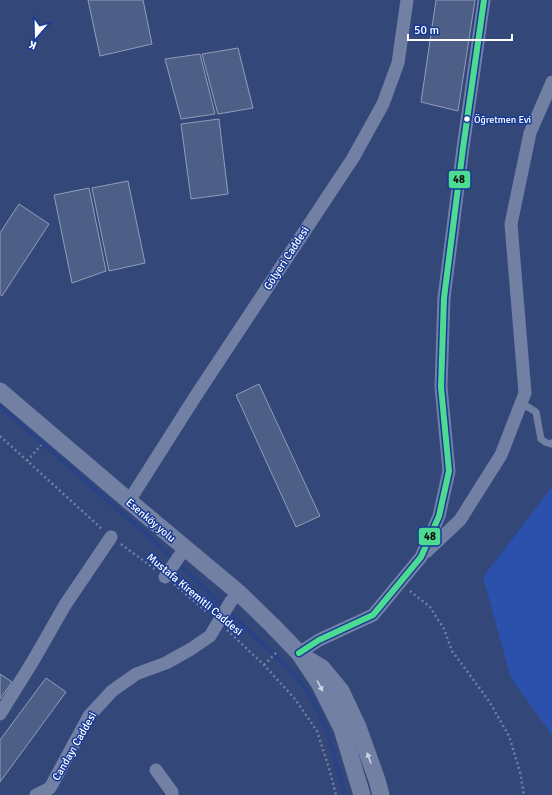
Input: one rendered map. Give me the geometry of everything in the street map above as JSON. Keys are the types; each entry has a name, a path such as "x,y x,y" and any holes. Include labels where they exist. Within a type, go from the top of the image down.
{"street":[{"name":"Gölyeri Caddesi","path":"129,501 195,396 353,158 383,104 398,63 407,0"},
{"path":"421,557 439,516 449,471 441,387 444,298 484,0"},
{"path":"299,653 319,640 373,615 421,557 460,520 501,455 524,393 511,224 530,133 552,82"},
{"name":"Esenköy yolu","path":"0,391 129,501 182,552 234,598 272,625 299,653"},
{"path":"0,714 65,605 111,537"},
{"path":"169,572 182,552"},
{"name":"Candayı Caddesi","path":"36,795 50,788 89,716 112,691 136,674 166,663 192,649 210,636 234,598"},
{"path":"299,653 319,683 342,729 362,795"},
{"path":"299,653 322,668 341,691 358,727 381,795"},
{"path":"156,770 172,792 172,795"}],"lane":[{"path":"520,405 528,407 536,412 541,439 552,444"}],"path":[{"name":"Mustafa Kiremitli Caddesi","path":"0,436 111,537 169,572 221,619 296,699 317,731 336,795"},
{"path":"27,460 38,448"},
{"path":"400,584 430,607 444,629 452,651 489,701 509,736 520,772 524,795"},
{"path":"264,665 280,650"}],"shaded area":[{"path":"552,487 552,735 511,678 483,577"}],"building":[{"path":"88,0 143,0 152,44 100,56"},
{"path":"436,0 475,0 458,111 421,102"},
{"path":"238,48 253,108 218,114 202,54"},
{"path":"200,54 215,114 181,119 165,59"},
{"path":"219,119 228,194 191,199 181,124"},
{"path":"128,181 145,263 109,271 92,188"},
{"path":"89,188 106,271 72,283 54,195"},
{"path":"19,204 49,224 2,296 0,294 0,233"},
{"path":"259,384 320,516 296,527 236,395"},
{"path":"0,674 12,682 0,699"},
{"path":"46,678 66,692 0,782 0,740"}],"waterway":[{"path":"0,406 152,539 285,665 303,685 314,702 329,737 345,795"}],"transit line":[{"name":"48","path":"299,653 319,640 373,615 421,557 439,516 449,471 441,387 444,298 484,0"}],"place":[{"name":"Öğretmen Evi","path":"467,119"}]}
